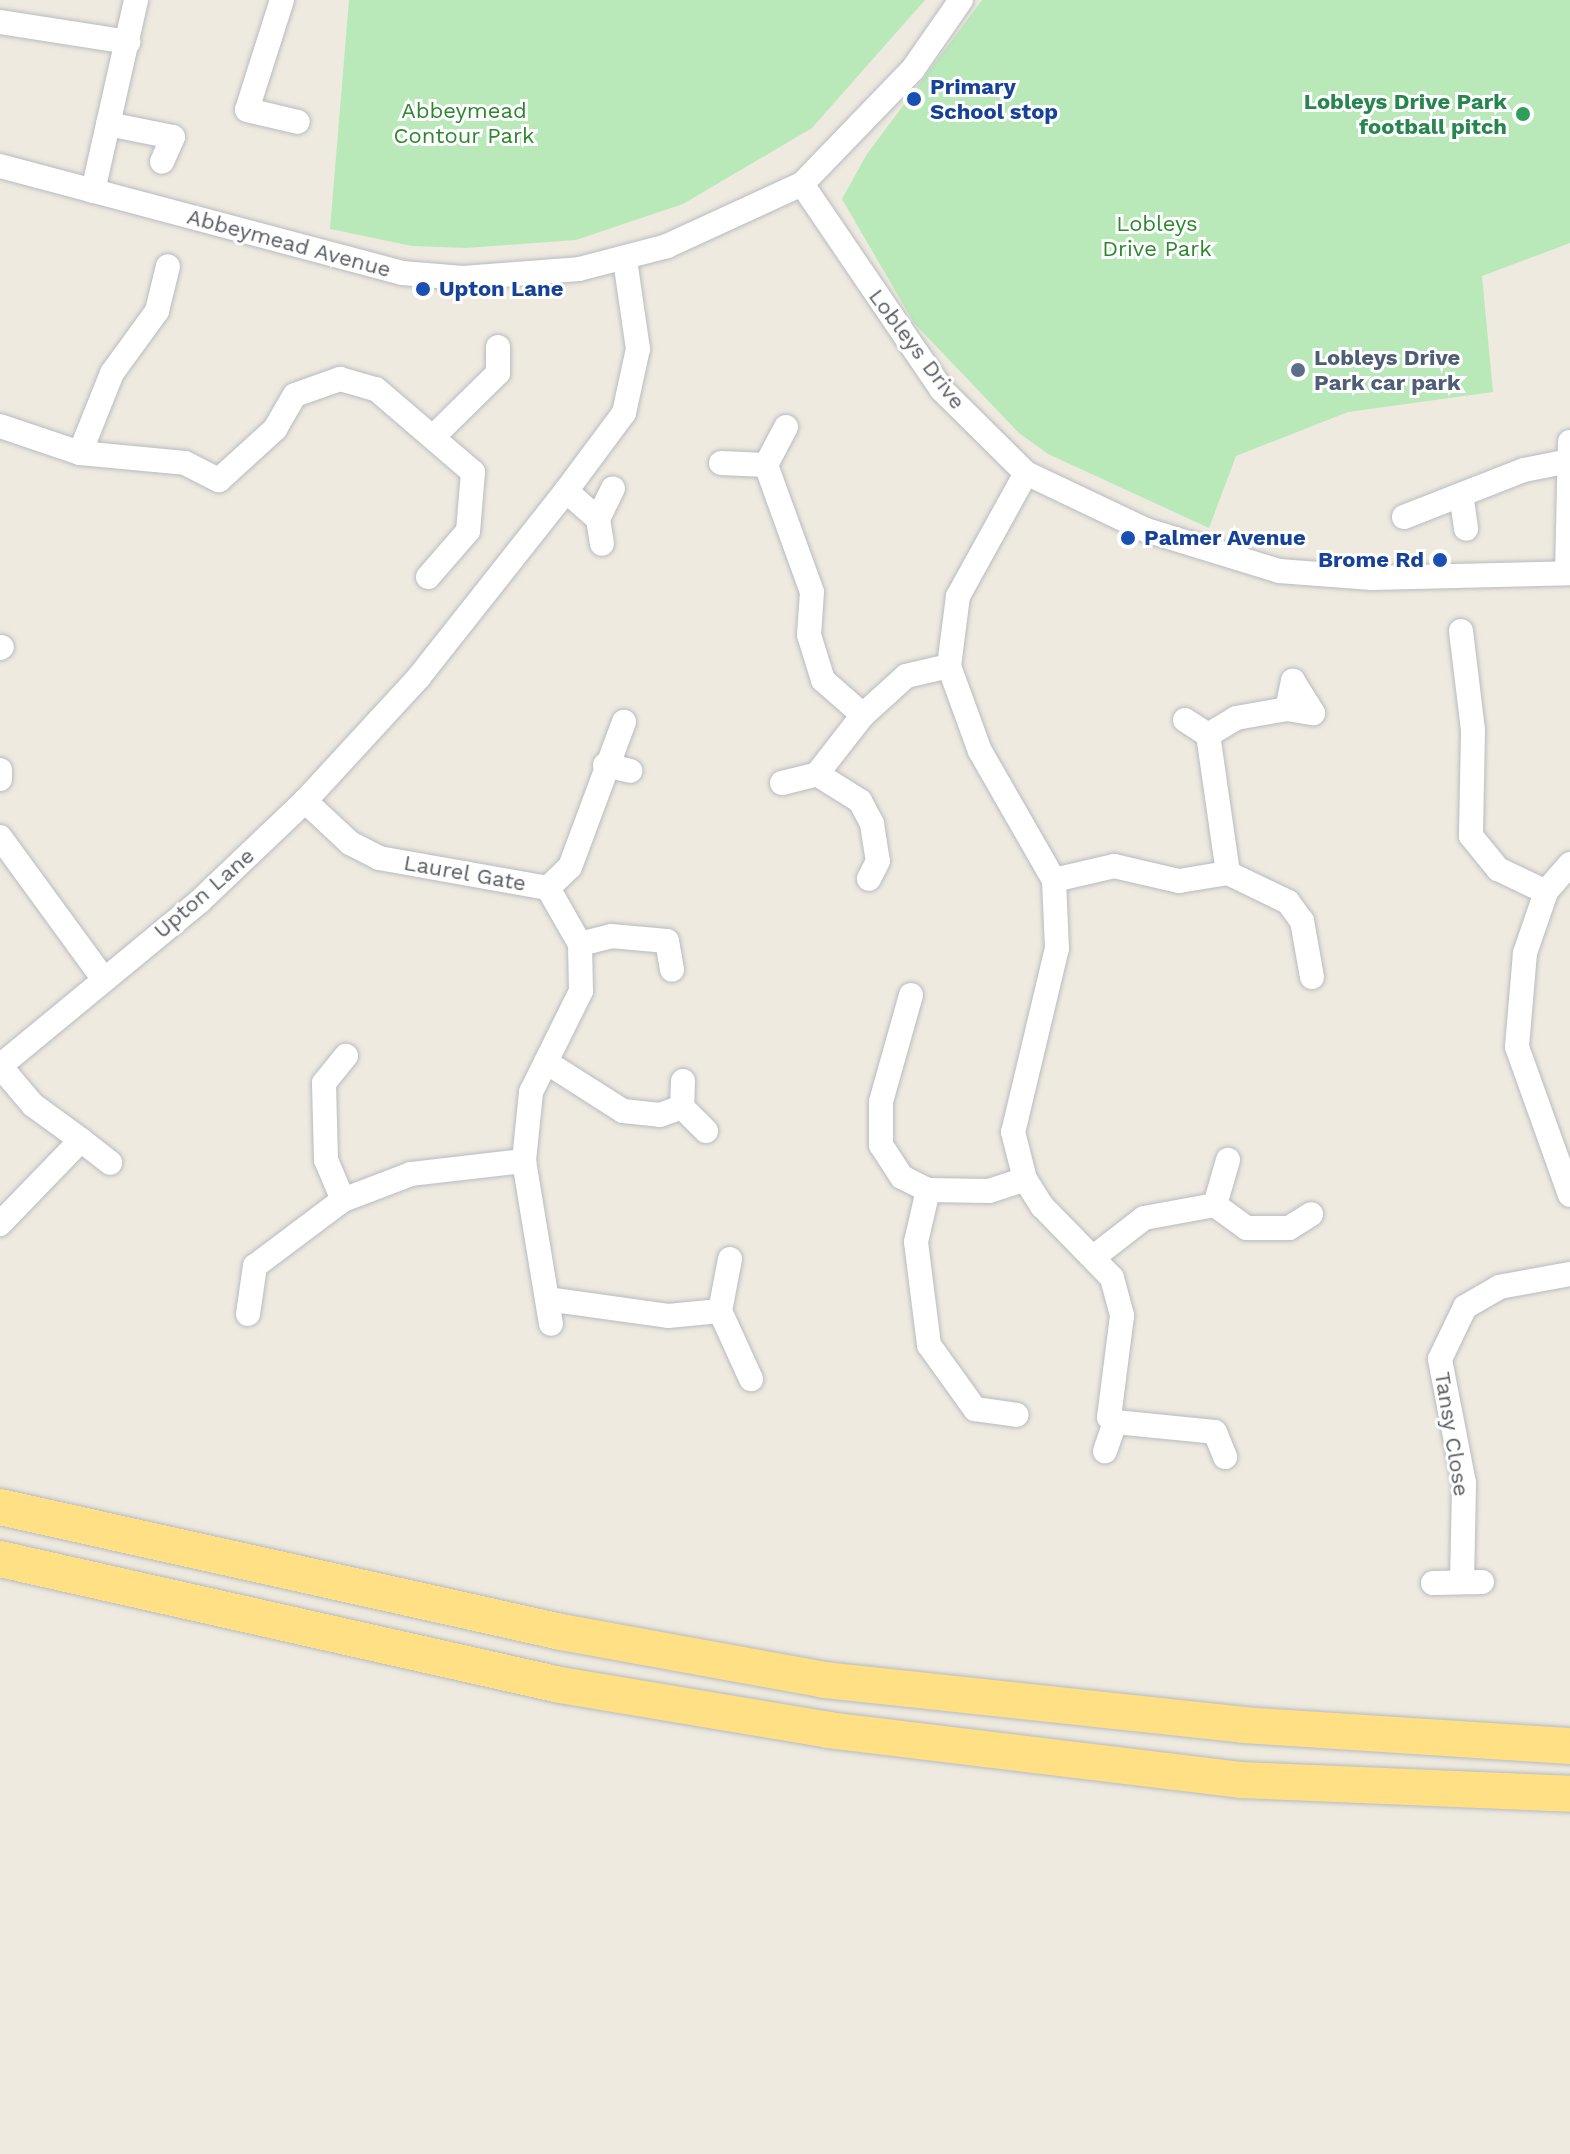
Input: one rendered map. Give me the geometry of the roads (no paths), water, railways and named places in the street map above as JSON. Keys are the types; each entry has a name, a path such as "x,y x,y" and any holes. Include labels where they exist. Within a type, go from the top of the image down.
{"highway":[{"path":"0,1507 561,1632 825,1680 1243,1725 1570,1746"},
{"path":"0,1559 560,1685 828,1730 1241,1780 1570,1794"}],"street":[{"path":"93,191 136,0"},
{"path":"282,0 247,110 298,122"},
{"name":"Abbeymead Avenue","path":"0,166 402,273 478,277 625,260 731,221 802,184 913,69 961,0"},
{"path":"0,22 128,42"},
{"path":"108,124 173,137 162,162"},
{"name":"Lobleys Drive","path":"802,184 942,390 1026,473 1146,530 1279,571 1372,578 1568,573"},
{"name":"Upton Lane","path":"0,1066 200,901 305,801 419,677 566,491 624,413 638,349 625,260"},
{"path":"80,453 112,373 157,311 168,266"},
{"path":"436,434 498,373 498,347"},
{"path":"0,426 80,453 185,463 219,480 275,429 295,395 318,383 340,379 376,389 436,434 473,472 468,531 428,577"},
{"path":"786,427 766,465 812,592 809,635 823,680 863,715"},
{"path":"1568,573 1570,442"},
{"path":"1404,517 1462,500 1524,470 1569,461"},
{"path":"721,463 766,465"},
{"path":"1026,473 958,596 949,666 980,751 1054,880 1057,948 1014,1106 1025,1179 1112,1278 1122,1316 1109,1417 1115,1422 1217,1420 1225,1457"},
{"path":"602,544 598,519 613,488"},
{"path":"566,491 598,519"},
{"path":"1462,500 1466,529"},
{"path":"1461,631 1461,699 1471,836 1498,869 1546,892"},
{"path":"782,783 817,774 863,715 906,676 949,666"},
{"path":"1208,735 1236,718 1287,709 1313,713"},
{"path":"1185,720 1208,735 1228,873"},
{"path":"548,888 570,867 605,765 624,722"},
{"path":"605,765 630,771"},
{"path":"0,770 0,779"},
{"path":"817,774 860,801 874,870"},
{"name":"Laurel Gate","path":"305,801 350,843 379,858 548,888 580,944 581,991 531,1092 524,1161 551,1324"},
{"path":"0,837 103,978"},
{"path":"1570,864 1546,892 1525,953 1517,1047 1570,1195"},
{"path":"1054,880 1114,866 1179,881 1228,873 1288,902 1302,921 1312,977"},
{"path":"580,944 611,936 674,944 672,970"},
{"path":"911,995 898,1026 881,1102 881,1145 902,1177 928,1190 989,1191 1025,1179"},
{"path":"876,1016 898,1026"},
{"path":"343,1200 326,1160 324,1083 346,1056"},
{"path":"546,1062 623,1111 660,1115 682,1107"},
{"path":"0,1066 33,1105 110,1163"},
{"path":"683,1081 682,1107 706,1131"},
{"path":"0,1224 81,1140"},
{"path":"1215,1205 1228,1160"},
{"path":"248,1314 244,1260 343,1200 411,1174 524,1161"},
{"path":"928,1190 916,1242 929,1345 966,1416 1008,1410"},
{"path":"1095,1256 1144,1218 1215,1205 1247,1228 1287,1240 1311,1214"},
{"path":"730,1259 720,1311 751,1379"},
{"name":"Tansy Close","path":"1433,1583 1472,1582 1464,1483 1440,1359 1465,1307 1499,1287 1570,1274"},
{"path":"547,1299 668,1316 720,1311"},
{"path":"1105,1451 1115,1422"}],"place":[{"name":"Primary School stop","path":"914,99"},
{"name":"Lobleys Drive Park football pitch","path":"1523,114"},
{"name":"Upton Lane","path":"423,289"},
{"name":"Lobleys Drive Park car park","path":"1298,370"},
{"name":"Palmer Avenue","path":"1128,538"},
{"name":"Brome Rd","path":"1440,560"}],"park label":[{"name":"Abbeymead Contour Park","path":"464,122"},
{"name":"Lobleys Drive Park","path":"1157,236"}]}
